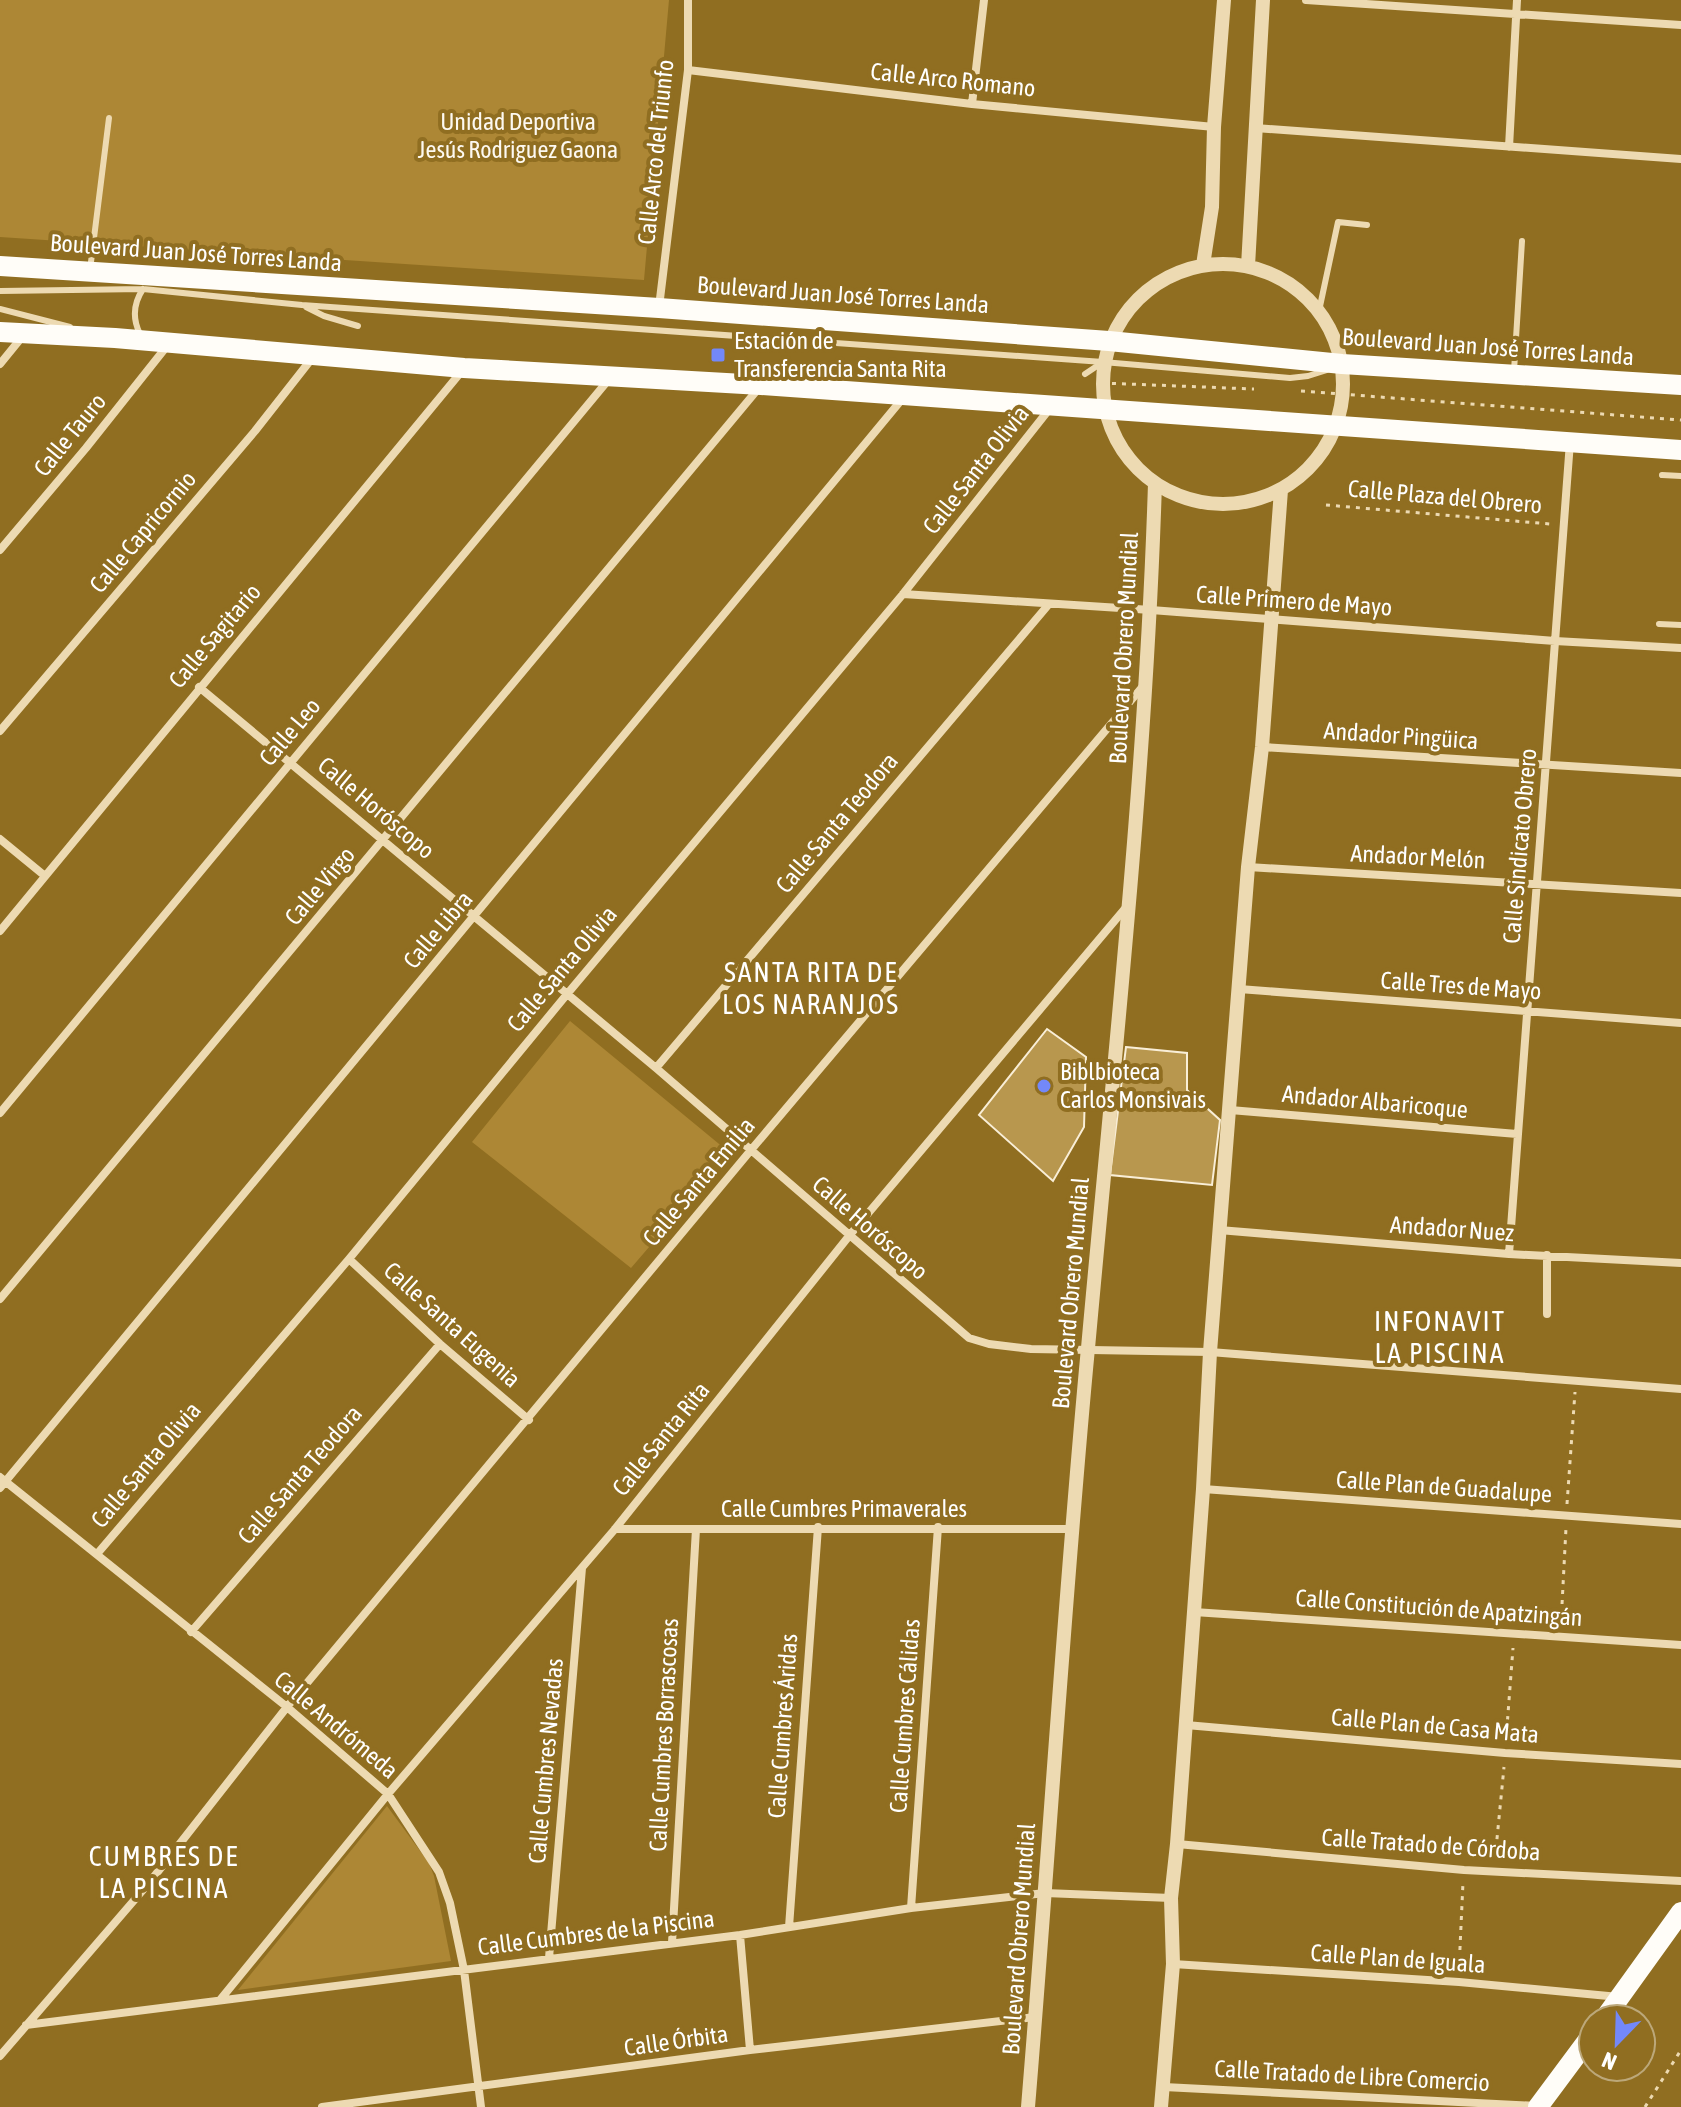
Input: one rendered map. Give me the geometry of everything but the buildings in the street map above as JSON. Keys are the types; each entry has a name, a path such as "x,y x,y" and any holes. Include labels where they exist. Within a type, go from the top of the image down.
{"main road":[{"name":"Boulevard Juan José Torres Landa","path":"0,266 659,308 1109,341 1342,364 1681,385"},
{"path":"0,332 115,338 168,345 464,368 761,385 1681,450"},
{"path":"1616,2003 1681,1912"},
{"path":"1538,2106 1577,2054"}],"street":[{"name":"Calle Arco del Triunfo","path":"659,308 688,70 688,0"},
{"path":"972,104 984,0"},
{"path":"1203,265 1212,207 1214,127 1224,0"},
{"path":"1248,266 1263,0"},
{"path":"1306,0 1681,25"},
{"path":"1509,147 1517,0"},
{"name":"Calle Arco Romano","path":"688,70 972,104 1214,127"},
{"path":"1254,128 1681,159"},
{"path":"1203,265 1248,266 1275,275 1299,291 1319,311 1334,336 1342,364 1343,395 1336,425 1327,445 1314,462 1299,478 1281,490 1250,501 1217,504 1184,498 1155,483 1137,469 1122,451 1104,409 1103,362 1109,341 1124,313 1146,290 1173,274 1203,265"},
{"path":"0,364 25,334"},
{"name":"Calle Tauro","path":"0,550 168,345"},
{"name":"Calle Capricornio","path":"0,731 255,431 314,356"},
{"name":"Calle Sagitario","path":"0,931 464,368"},
{"name":"Calle Leo","path":"0,1113 610,377"},
{"name":"Calle Virgo","path":"0,1299 761,385"},
{"name":"Calle Libra","path":"2,1482 475,917 905,396"},
{"name":"Calle Santa Olivia","path":"97,1554 349,1259 903,594 1053,405"},
{"name":"Calle Sindicato Obrero","path":"1509,1254 1570,441"},
{"name":"Boulevard Obrero Mundial","path":"1028,2107 1072,1529 1131,901 1151,610 1155,483"},
{"path":"1161,2107 1173,1964 1171,1898 1203,1489 1219,1230 1248,867 1262,747 1281,490"},
{"name":"Calle Primero de Mayo","path":"903,594 1681,648"},
{"name":"Calle Santa Teodora","path":"656,1068 1049,604"},
{"name":"Calle Santa Emilia","path":"0,2056 149,1883 287,1707 1144,684"},
{"name":"Calle Horóscopo","path":"199,687 568,993 969,1338 989,1344 1031,1349 1210,1352 1681,1389"},
{"name":"Andador Pingüica","path":"1262,747 1681,773"},
{"path":"0,839 45,876"},
{"name":"Andador Melón","path":"1248,867 1681,893"},
{"name":"Calle Santa Rita","path":"220,2000 388,1794 615,1529 849,1236 1131,901"},
{"name":"Calle Tres de Mayo","path":"1239,989 1681,1023"},
{"name":"Andador Albaricoque","path":"1230,1110 1517,1134"},
{"name":"Andador Nuez","path":"1219,1230 1509,1254 1681,1263"},
{"path":"1547,1255 1547,1314"},
{"name":"Calle Santa Eugenia","path":"349,1259 440,1344 529,1420"},
{"name":"Calle Santa Teodora","path":"191,1632 440,1344"},
{"name":"Calle Andrómeda","path":"2,1482 287,1707 388,1794 439,1872 450,1903 464,1970 481,2107"},
{"name":"Calle Plan de Guadalupe","path":"1203,1489 1681,1524"},
{"name":"Calle Cumbres Áridas","path":"789,1927 818,1527"},
{"name":"Calle Cumbres Cálidas","path":"911,1908 938,1527"},
{"name":"Calle Cumbres Primaverales","path":"615,1529 1072,1529"},
{"name":"Calle Cumbres Borrascosas","path":"672,1943 696,1529"},
{"name":"Calle Cumbres Nevadas","path":"549,1958 582,1567"},
{"name":"Calle Constitución de Apatzingán","path":"1194,1612 1681,1645"},
{"name":"Calle Plan de Casa Mata","path":"1186,1725 1505,1753 1681,1764"},
{"name":"Calle Tratado de Córdoba","path":"1177,1844 1464,1870 1681,1881"},
{"name":"Calle Cumbres de la Piscina","path":"26,2025 740,1935 911,1908 1045,1893 1171,1898"},
{"path":"740,1935 750,2050"},
{"name":"Calle Plan de Iguala","path":"1173,1964 1459,1982 1620,1997"},
{"name":"Calle Órbita","path":"322,2107 750,2050 1035,2017"},
{"name":"Calle Tratado de Libre Comercio","path":"1164,2087 1538,2106"}],"lane":[{"path":"89,273 109,118"},
{"path":"1319,311 1338,222 1367,225"},
{"path":"1514,374 1522,241"},
{"path":"143,289 135,304 134,314 136,326 147,343"},
{"path":"0,291 143,289 302,305 1290,378 1308,376 1342,364"},
{"path":"302,305 324,316 358,326"},
{"path":"0,309 115,338"},
{"path":"1085,374 1103,362"},
{"path":"1662,475 1681,476"},
{"path":"1659,624 1681,625"}],"path":[{"path":"1102,383 1257,389"},
{"path":"1288,391 1681,420"},
{"name":"Calle Plaza del Obrero","path":"1326,505 1562,525"},
{"path":"1459,1982 1464,1870"},
{"path":"1645,2107 1681,2050"}],"green space":[{"name":"Unidad Deportiva Jesús Rodriguez Gaona","path":"0,0 669,0 644,280 0,237"},
{"path":"570,1021 730,1153 631,1268 472,1142"},
{"path":"387,1806 429,1863 451,1961 238,1990"}],"place":[{"name":"Estación de Transferencia Santa Rita","path":"718,355"},
{"name":"Biblbioteca Carlos Monsivais","path":"1044,1086"}],"district":[{"name":"SANTA RITA DE LOS NARANJOS","path":"811,988"},
{"name":"INFONAVIT LA PISCINA","path":"1440,1337"},
{"name":"CUMBRES DE LA PISCINA","path":"164,1872"}]}
